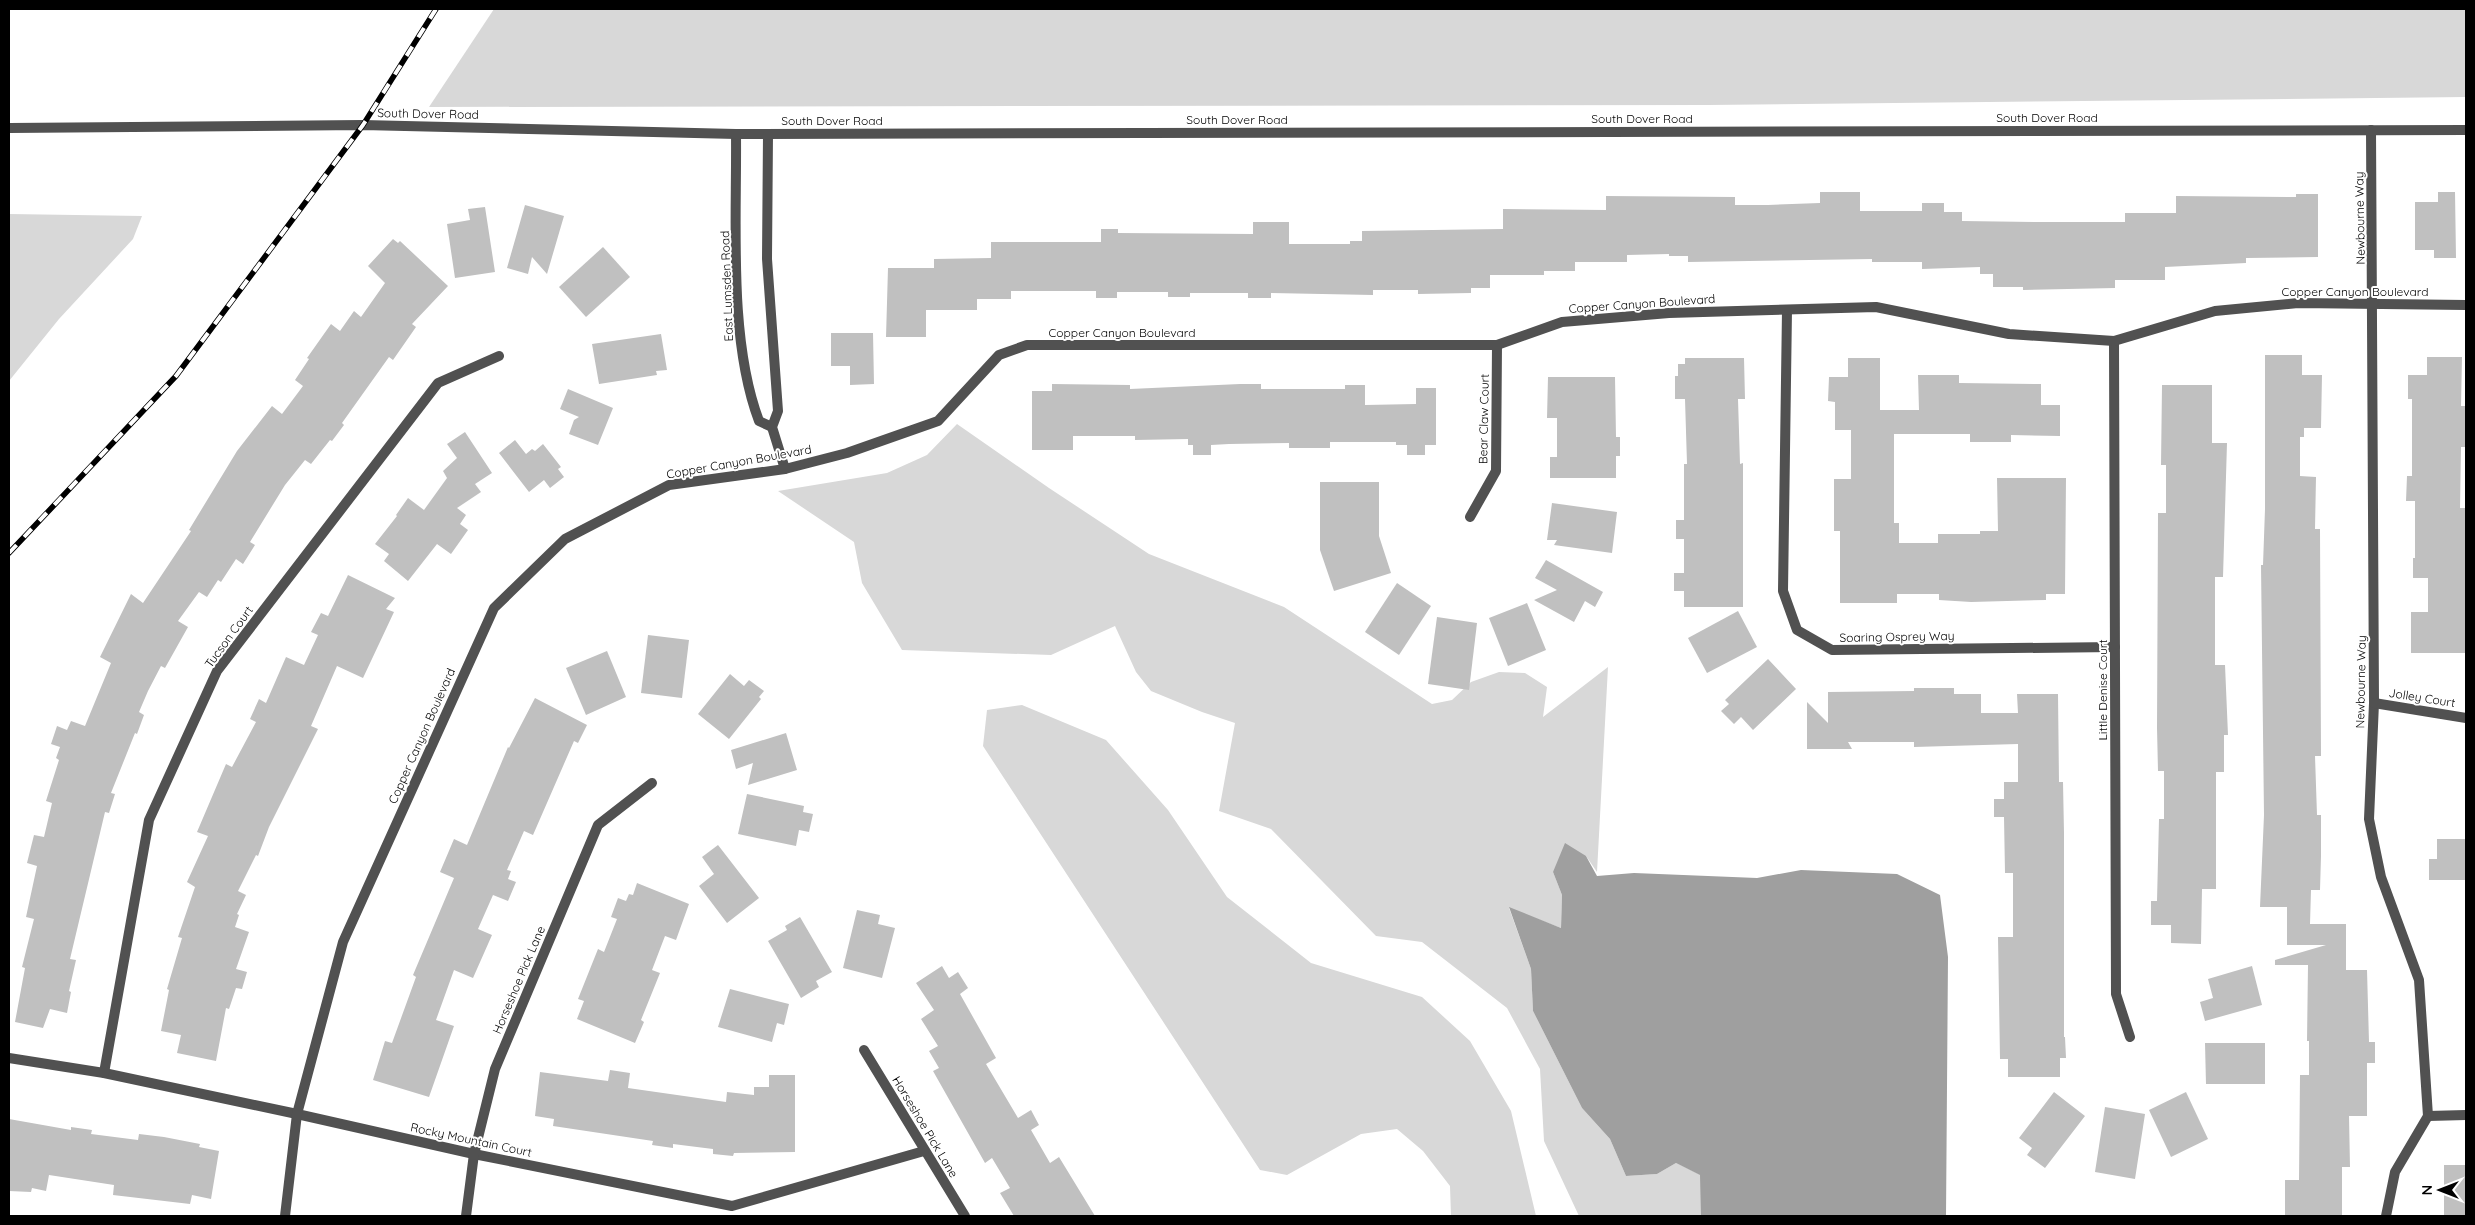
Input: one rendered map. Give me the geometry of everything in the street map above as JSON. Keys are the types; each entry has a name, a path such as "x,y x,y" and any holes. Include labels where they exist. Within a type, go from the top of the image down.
{"street":[{"name":"South Dover Road","path":"9,128 363,125 736,134 2466,130"},
{"name":"Newbourne Way","path":"2371,130 2374,703 2369,819 2381,877 2419,980 2428,1116"},
{"name":"East Lumsden Road","path":"736,134 738,296 748,393 759,420 772,427 785,469"},
{"path":"768,134 767,259 778,411 772,427"},
{"name":"Copper Canyon Boulevard","path":"285,1216 297,1114 343,942 494,608 565,539 669,486 785,469 847,453 938,421 999,355 1027,345 1497,345 1562,322 1669,313 1876,307 2009,334 2114,342 2216,311 2298,303 2466,305"},
{"name":"Soaring Osprey Way","path":"1787,310 1783,591 1797,630 1832,650 2115,646"},
{"name":"Little Denise Court","path":"2114,342 2116,994 2130,1037"},
{"name":"Bear Claw Court","path":"1470,517 1496,471 1497,345"},
{"name":"Tucson Court","path":"104,1073 148,820 216,672 438,383 499,356"},
{"name":"Jolley Court","path":"2374,703 2466,718"},
{"name":"Horseshoe Pick Lane","path":"466,1216 474,1154 495,1069 598,825 652,783"},
{"name":"Horseshoe Pick Lane","path":"864,1050 965,1216"},
{"name":"Rocky Mountain Court","path":"9,1058 104,1073 733,1211 924,1151"},
{"path":"2386,1216 2395,1172 2428,1116 2466,1115"}],"shaded area":[{"path":"494,9 2466,9 2466,97 1708,105 429,107"},
{"path":"9,214 142,216 133,239 59,319 9,381"},
{"path":"957,424 1149,554 1284,607 1432,704 1452,700 1471,682 1499,672 1525,673 1547,687 1543,717 1608,667 1597,872 1586,856 1553,872 1562,895 1561,928 1509,908 1531,969 1533,1011 1582,1108 1610,1139 1626,1176 1657,1174 1676,1163 1701,1175 1701,1216 1579,1216 1544,1141 1540,1069 1507,1008 1422,942 1376,936 1271,829 1219,811 1235,723 1151,691 1136,672 1115,626 1051,655 902,650 862,583 854,542 778,491 887,473 927,455"},
{"path":"1022,705 1106,740 1168,810 1227,897 1311,963 1422,997 1470,1041 1511,1111 1536,1216 1451,1216 1450,1186 1423,1151 1397,1129 1361,1134 1287,1175 1260,1170 983,746 987,710"},
{"path":"1565,843 1586,856 1597,876 1634,873 1757,878 1801,870 1897,874 1940,895 1948,957 1946,1216 1701,1216 1700,1175 1676,1163 1657,1174 1626,1176 1610,1139 1582,1108 1533,1011 1531,969 1509,907 1561,928 1562,895 1553,872"}],"building":[{"path":"1820,192 1860,192 1860,211 1922,211 1922,203 1944,203 1944,212 1962,212 1962,221 2039,222 2125,222 2125,213 2176,213 2176,196 2296,197 2296,194 2318,194 2318,257 2246,258 2246,263 2165,267 2165,280 2115,280 2115,288 2023,290 2023,287 1993,287 1993,274 1980,274 1980,267 1922,269 1922,262 1872,262 1872,259 1688,262 1688,256 1669,256 1669,254 1627,255 1627,262 1575,262 1575,271 1544,271 1544,275 1490,275 1490,288 1471,288 1471,293 1418,294 1418,290 1373,290 1373,295 1271,293 1271,298 1248,298 1248,293 1190,293 1190,297 1168,297 1168,292 1117,292 1117,298 1096,298 1096,291 1011,291 1011,299 977,299 977,310 926,310 926,337 886,337 888,268 934,268 934,259 991,258 991,242 1101,242 1101,229 1118,229 1118,233 1253,234 1253,222 1289,222 1289,244 1350,244 1350,241 1362,241 1362,231 1503,229 1503,209 1606,210 1606,196 1735,197 1735,205 1768,205 1820,203"},
{"path":"2438,192 2455,192 2456,258 2434,258 2434,250 2415,250 2415,202 2438,202"},
{"path":"525,205 564,216 547,274 532,257 528,274 507,268"},
{"path":"485,207 495,272 455,278 447,224 470,220 468,209"},
{"path":"393,239 398,243 400,241 448,286 412,324 416,327 393,360 389,357 342,423 344,425 332,441 330,440 311,464 305,460 285,485 250,542 255,545 243,564 236,559 221,582 218,580 207,597 199,592 178,621 188,627 165,668 161,666 148,691 139,712 144,715 111,793 115,794 109,813 105,812 70,959 76,960 69,991 71,992 67,1013 50,1009 43,1028 15,1022 25,968 22,967 34,919 26,917 37,866 27,863 34,835 44,837 52,803 46,801 59,760 56,758 60,747 51,744 57,726 67,730 71,721 85,726 111,663 100,657 131,594 143,603 191,531 189,530 237,451 272,406 282,414 303,386 295,380 309,359 307,358 331,324 340,331 354,311 361,317 385,283 368,266"},
{"path":"603,247 630,277 586,317 559,287"},
{"path":"831,333 873,333 874,384 850,385 850,366 831,366"},
{"path":"661,334 667,370 656,371 657,375 599,384 592,344"},
{"path":"2265,355 2302,355 2302,375 2322,375 2321,428 2304,428 2304,437 2300,437 2300,476 2316,477 2315,529 2320,529 2321,756 2315,756 2317,815 2321,815 2321,856 2320,890 2311,890 2310,924 2346,924 2346,970 2367,970 2369,1042 2375,1042 2375,1063 2367,1063 2367,1116 2349,1116 2350,1167 2342,1167 2342,1216 2285,1216 2285,1180 2299,1180 2300,1075 2309,1075 2309,1041 2307,1041 2308,965 2275,965 2275,960 2326,945 2287,945 2287,907 2260,907 2264,815 2261,565 2263,565 2265,509"},
{"path":"2427,357 2462,357 2461,406 2466,406 2466,447 2461,447 2460,508 2466,508 2466,653 2411,653 2411,612 2428,612 2428,578 2413,578 2415,501 2406,501 2407,476 2412,476 2412,399 2408,399 2408,375 2427,375"},
{"path":"1685,358 1744,358 1745,399 1738,399 1740,464 1743,463 1743,607 1684,607 1684,591 1674,591 1674,573 1684,573 1684,539 1676,539 1676,520 1684,520 1684,464 1687,464 1685,399 1675,399 1675,376 1678,376 1678,364 1685,364"},
{"path":"1848,358 1880,358 1880,410 1919,410 1918,375 1959,375 1959,383 2041,384 2041,405 2060,405 2060,436 2011,435 2011,442 1970,442 1970,434 1894,434 1894,523 1899,523 1899,543 1938,543 1938,534 1980,534 1980,531 1998,531 1997,478 2066,478 2065,594 2046,594 2046,600 1971,602 1939,600 1939,594 1897,594 1897,603 1840,603 1840,531 1834,531 1834,479 1851,479 1851,430 1835,430 1835,402 1828,401 1829,377 1848,377"},
{"path":"1548,377 1615,377 1616,437 1620,437 1620,456 1616,456 1616,478 1550,478 1550,457 1557,457 1557,418 1547,418"},
{"path":"1052,384 1130,385 1130,389 1261,384 1261,389 1345,389 1345,385 1365,385 1365,405 1416,404 1416,388 1436,388 1436,445 1425,445 1425,455 1407,455 1407,445 1396,445 1396,442 1330,442 1330,448 1289,448 1289,443 1211,445 1211,455 1193,455 1193,445 1188,445 1188,439 1135,440 1135,436 1073,436 1073,450 1032,450 1032,391 1052,391"},
{"path":"2162,385 2212,385 2212,443 2227,443 2223,577 2215,577 2215,665 2225,665 2228,735 2224,735 2224,772 2216,772 2216,889 2202,889 2201,944 2171,943 2171,925 2151,925 2151,901 2157,901 2159,819 2164,819 2164,771 2158,771 2157,728 2158,513 2166,513 2166,465 2161,465"},
{"path":"568,389 613,408 598,445 569,434 574,420 579,417 560,409"},
{"path":"465,432 492,473 475,484 481,492 457,508 466,515 460,524 468,530 451,554 437,544 408,581 384,561 389,554 375,544 397,516 408,498 424,510 447,478 443,471 457,458 447,444"},
{"path":"515,440 526,454 532,449 535,451 543,444 561,467 558,469 564,477 550,488 544,480 529,492 499,453"},
{"path":"1320,482 1379,482 1379,536 1391,573 1334,591 1320,550"},
{"path":"1552,503 1617,512 1612,553 1554,545 1557,540 1547,540"},
{"path":"1546,560 1603,592 1595,607 1585,601 1574,622 1534,600 1557,590 1535,578"},
{"path":"348,575 395,598 386,609 394,612 363,678 337,666 311,726 318,729 269,827 258,856 256,855 238,891 246,895 237,914 239,915 235,927 249,932 236,969 247,972 242,989 236,988 229,1009 226,1008 216,1061 177,1053 181,1035 161,1031 169,990 167,989 182,938 178,937 195,887 187,882 208,836 197,832 226,764 232,767 256,722 250,719 259,699 266,703 286,657 304,665 318,635 311,632 321,613 328,616"},
{"path":"1397,583 1431,606 1399,655 1365,632"},
{"path":"1527,603 1546,650 1508,666 1489,618"},
{"path":"1738,611 1757,647 1707,673 1688,638"},
{"path":"1437,617 1477,623 1469,690 1428,684"},
{"path":"648,635 689,640 682,698 641,693"},
{"path":"607,651 626,697 586,715 566,668"},
{"path":"1768,659 1796,689 1753,730 1741,717 1734,724 1721,711 1729,704 1725,700"},
{"path":"730,674 744,686 749,680 764,691 759,697 761,699 729,739 698,714"},
{"path":"1914,688 1954,688 1954,694 1981,694 1981,713 2018,713 2017,694 2058,694 2059,782 2063,782 2064,1037 2066,1058 2060,1058 2060,1077 2008,1077 2008,1059 2000,1059 1998,937 2013,937 2013,873 2005,873 2004,817 1994,817 1994,799 2004,799 2004,782 2018,782 2018,744 1914,747 1914,742 1848,742 1852,749 1807,749 1807,702 1828,723 1828,692 1914,691"},
{"path":"535,698 587,725 578,743 574,741 533,835 524,831 507,870 511,871 508,879 516,882 508,901 493,895 478,929 492,935 473,978 454,970 436,1020 454,1026 429,1097 373,1080 385,1041 392,1043 416,977 413,975 454,878 440,872 454,839 467,845 508,747"},
{"path":"786,733 797,770 748,785 753,763 736,769 731,750"},
{"path":"747,794 804,806 803,812 813,814 809,832 799,830 796,846 738,834"},
{"path":"2437,839 2466,839 2466,880 2429,880 2429,859 2437,859"},
{"path":"718,845 759,898 727,923 699,886 714,874 702,857"},
{"path":"637,883 689,904 676,940 665,936 652,970 660,973 641,1020 644,1022 635,1043 577,1019 584,1001 578,999 598,949 604,952 617,919 611,917 618,898 626,901 629,894 633,895"},
{"path":"857,910 880,915 878,924 895,928 882,978 843,968"},
{"path":"800,917 832,972 816,981 819,987 801,998 768,941 787,930 785,926"},
{"path":"942,966 949,978 958,972 968,988 960,994 996,1058 986,1064 1018,1118 1031,1110 1039,1125 1031,1130 1050,1163 1059,1157 1095,1216 1014,1216 1000,1193 1010,1188 992,1158 985,1163 933,1071 939,1068 929,1051 938,1046 921,1019 934,1010 916,983"},
{"path":"2252,966 2262,1005 2205,1021 2200,1002 2213,998 2208,979"},
{"path":"730,989 789,1004 784,1025 777,1023 772,1042 718,1027"},
{"path":"2205,1043 2265,1043 2265,1084 2206,1084"},
{"path":"610,1070 630,1073 628,1088 726,1102 727,1092 754,1095 754,1087 769,1087 769,1075 795,1075 795,1152 734,1153 733,1156 713,1154 713,1149 673,1144 673,1148 652,1145 653,1141 553,1126 554,1119 535,1116 540,1072 608,1081"},
{"path":"2054,1092 2085,1116 2045,1168 2027,1155 2032,1148 2019,1138"},
{"path":"2186,1092 2208,1139 2171,1157 2149,1110"},
{"path":"2105,1107 2145,1114 2135,1179 2095,1172"},
{"path":"9,1119 71,1130 71,1127 92,1130 91,1134 138,1140 139,1134 164,1137 200,1144 199,1147 219,1151 211,1199 192,1195 190,1204 113,1195 114,1185 49,1175 46,1191 32,1188 31,1192 9,1191"},
{"path":"2444,1165 2466,1165 2466,1216 2444,1216"}],"railway":[{"path":"9,553 176,376 363,125 436,9"}]}
